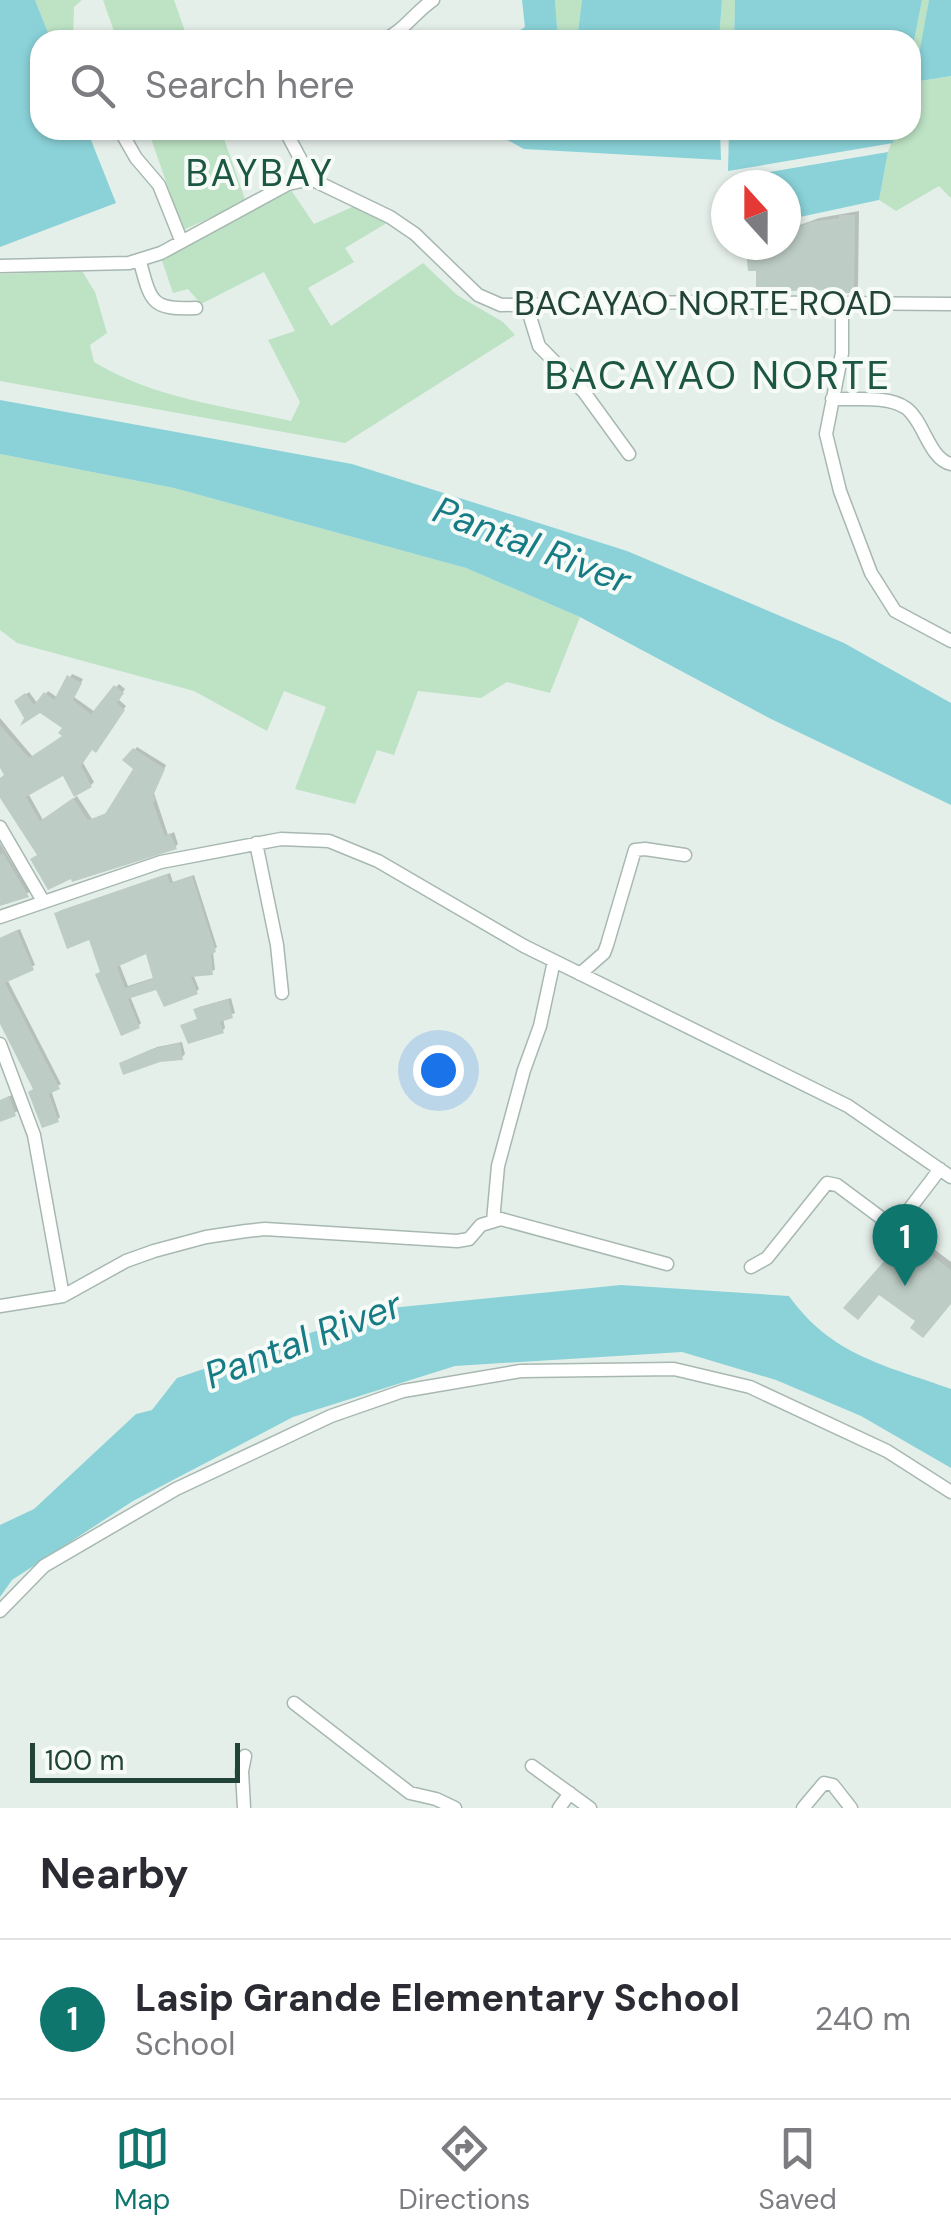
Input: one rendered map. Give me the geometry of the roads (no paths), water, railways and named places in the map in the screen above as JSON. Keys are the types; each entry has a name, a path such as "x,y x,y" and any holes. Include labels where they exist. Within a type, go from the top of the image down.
{"street":[{"path":"400,30 432,0"},
{"path":"126,140 159,185 181,240"},
{"path":"0,266 140,262 162,253 288,184 311,179 290,140"},
{"name":"BACAYAO NORTE ROAD","path":"311,179 390,216 415,234 478,295 501,305 951,304"},
{"path":"140,262 151,299 158,305 168,309 196,308"},
{"path":"842,303 842,353 826,434 831,464 871,573 895,611 951,641"},
{"path":"527,307 539,346 584,392 628,454"},
{"path":"832,399 895,402 906,408 940,459 951,464"},
{"path":"0,827 43,902"},
{"path":"0,917 162,862 294,838 342,845 378,861 554,961 848,1106 946,1173 892,1226 837,1185 828,1183 767,1258 752,1267"},
{"path":"256,843 278,945 282,993"},
{"path":"580,974 608,945 635,850 685,855"},
{"path":"493,1222 498,1166 540,1026 554,961"},
{"path":"0,1044 34,1135 64,1296"},
{"path":"0,1306 64,1296 126,1262 206,1237 265,1230 457,1241 469,1238 482,1225 502,1219 667,1264"},
{"path":"0,1611 44,1566 176,1489 330,1416 402,1391 520,1371 674,1369 750,1387 887,1451 951,1492"},
{"path":"294,1703 410,1793 454,1808"},
{"path":"244,1808 245,1756"},
{"path":"532,1766 590,1808"},
{"path":"803,1808 824,1784 833,1785 851,1808"},
{"path":"559,1808 570,1793"}],"water":[{"path":"0,0 35,0 47,30 30,30 30,140 91,140 116,203 0,247"},
{"path":"522,0 555,0 557,30 520,30 525,27"},
{"path":"582,0 722,0 720,30 578,30"},
{"path":"735,0 922,0 916,30 734,30"},
{"path":"929,0 951,0 951,76 921,81 921,44"},
{"path":"507,140 720,140 721,160 524,149"},
{"path":"729,140 894,140 728,170"},
{"path":"888,152 879,200 801,217 801,170 781,170"},
{"name":"Pantal River","path":"0,400 352,464 627,551 844,643 951,703 951,805 771,719 580,617 466,568 174,488 0,454"},
{"name":"Pantal River","path":"621,1285 789,1296 823,1332 861,1356 951,1389 951,1468 861,1416 776,1380 682,1352 455,1366 293,1417 133,1501 12,1580 0,1597 0,1525 34,1509 136,1414 152,1410 177,1378 381,1309"}],"place":[{"name":"Lasip Grande Elementary School","path":"905,1286"}],"district":[{"name":"BAYBAY","path":"260,173"},
{"name":"BACAYAO NORTE","path":"718,375"}]}
